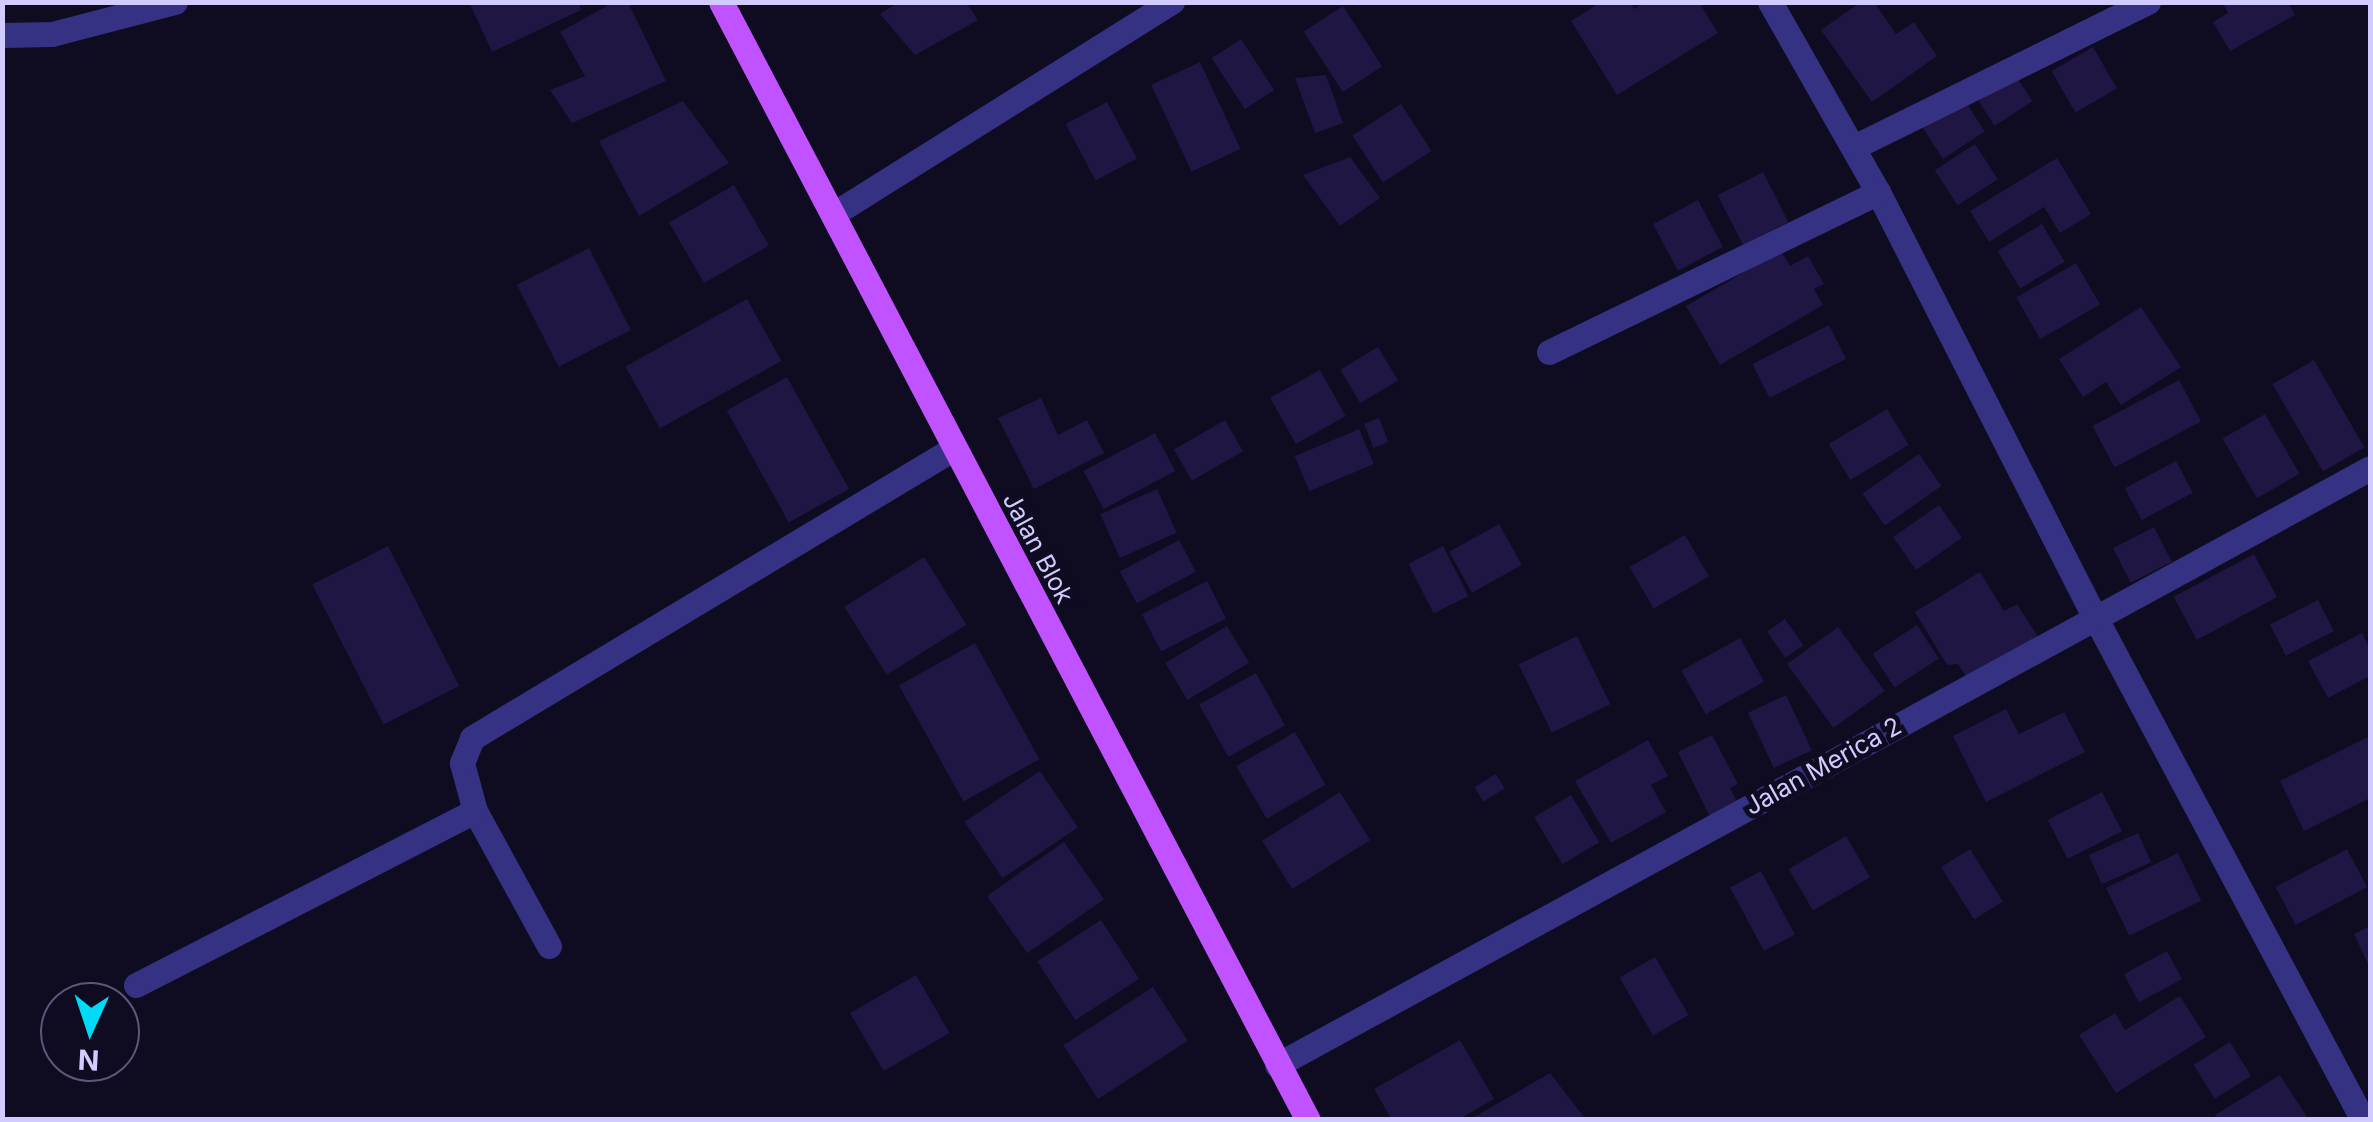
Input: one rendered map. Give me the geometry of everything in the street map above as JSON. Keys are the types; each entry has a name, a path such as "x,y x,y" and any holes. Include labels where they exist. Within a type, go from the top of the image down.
{"main road":[{"name":"Jalan Blok","path":"721,2 834,213 950,450 1308,1120"}],"street":[{"path":"2,34 52,34 175,2"},
{"path":"834,213 1172,2"},
{"path":"1770,2 1878,192 2095,617 2363,1120"},
{"path":"1854,148 2148,2"},
{"path":"1549,352 1878,192"},
{"path":"549,946 474,811 462,764 472,738 950,450"},
{"name":"Jalan Merica 2","path":"1276,1065 2370,468"},
{"path":"140,983 474,811"}],"building":[{"path":"469,2 578,2 581,10 492,52"},
{"path":"614,2 628,2 666,81 572,123 550,90 585,76 560,32"},
{"path":"899,2 966,2 978,20 915,55 880,14"},
{"path":"1601,2 1630,2 1634,9 1645,2 1699,2 1718,33 1617,95 1571,21"},
{"path":"1861,2 1874,2 1896,34 1914,22 1937,56 1872,102 1821,30"},
{"path":"2222,2 2288,2 2295,15 2230,51 2213,22 2228,13"},
{"path":"1343,6 1382,66 1343,92 1304,32"},
{"path":"1241,39 1274,90 1245,109 1212,58"},
{"path":"2093,47 2117,89 2075,113 2051,71"},
{"path":"1200,62 1241,149 1192,172 1151,85"},
{"path":"1326,75 1343,123 1315,133 1295,78"},
{"path":"2016,76 2032,101 1995,126 1978,101"},
{"path":"1963,98 1985,132 1943,159 1921,125"},
{"path":"683,101 729,163 639,216 599,141"},
{"path":"1107,102 1137,159 1096,181 1066,124"},
{"path":"1401,104 1431,151 1383,183 1352,136"},
{"path":"1975,144 1998,179 1958,205 1935,170"},
{"path":"1350,157 1380,198 1340,226 1303,175"},
{"path":"2057,158 2091,214 2060,233 2044,207 1989,242 1970,211"},
{"path":"1763,172 1788,222 1743,245 1718,195"},
{"path":"734,185 769,246 704,283 669,222"},
{"path":"1698,200 1723,247 1678,271 1653,224"},
{"path":"2042,224 2065,262 2020,288 1997,251"},
{"path":"589,248 631,330 559,367 517,285"},
{"path":"1781,251 1790,266 1808,256 1824,284 1814,289 1823,305 1720,365 1686,306"},
{"path":"2076,263 2100,305 2040,339 2016,298"},
{"path":"747,299 781,361 660,428 625,366"},
{"path":"2141,307 2181,367 2121,405 2106,382 2083,397 2059,359"},
{"path":"1829,325 1846,359 1770,398 1752,364"},
{"path":"1378,347 1398,380 1360,403 1340,370"},
{"path":"2314,360 2364,447 2323,471 2272,384"},
{"path":"1320,370 1346,416 1296,444 1270,398"},
{"path":"787,377 849,489 789,522 727,410"},
{"path":"2179,380 2201,421 2115,468 2092,426"},
{"path":"1041,398 1058,435 1087,420 1104,453 1034,489 998,418"},
{"path":"1887,409 1909,445 1850,480 1829,444"},
{"path":"2265,414 2300,474 2257,498 2223,438"},
{"path":"1379,418 1388,442 1373,448 1364,424"},
{"path":"1225,420 1243,451 1192,481 1174,450"},
{"path":"1359,429 1374,464 1309,491 1295,456"},
{"path":"1155,433 1175,471 1104,509 1083,471"},
{"path":"1919,454 1941,486 1885,526 1862,494"},
{"path":"2176,461 2193,493 2142,520 2125,488"},
{"path":"1157,489 1177,533 1120,558 1100,514"},
{"path":"1939,505 1962,538 1916,570 1893,537"},
{"path":"1499,524 1522,565 1472,593 1449,552"},
{"path":"2154,527 2172,562 2131,583 2113,548"},
{"path":"1685,535 1709,577 1654,609 1630,567"},
{"path":"1179,540 1196,572 1137,603 1120,571"},
{"path":"388,546 459,686 384,724 312,585"},
{"path":"1443,546 1468,596 1434,614 1408,564"},
{"path":"2254,554 2277,597 2197,640 2174,597"},
{"path":"924,557 966,625 887,675 844,607"},
{"path":"1980,572 2004,611 2017,604 2038,637 1968,680 1958,664 1947,665 1915,612"},
{"path":"1207,581 1226,618 1161,652 1142,614"},
{"path":"2318,600 2334,631 2286,656 2270,625"},
{"path":"1785,619 1803,645 1785,658 1767,632"},
{"path":"1917,625 1939,659 1894,687 1873,654"},
{"path":"1227,626 1249,663 1187,700 1165,663"},
{"path":"1838,627 1884,691 1833,728 1787,664"},
{"path":"2362,633 2370,649 2370,676 2328,698 2308,661"},
{"path":"1577,636 1610,704 1552,733 1519,664"},
{"path":"1740,638 1764,682 1706,714 1681,670"},
{"path":"975,643 1039,759 963,802 899,685"},
{"path":"1256,673 1285,725 1228,757 1199,705"},
{"path":"1786,695 1812,750 1774,768 1748,713"},
{"path":"2006,709 2019,734 2064,712 2085,752 1986,802 1953,736"},
{"path":"1295,732 1326,785 1267,819 1236,766"},
{"path":"1712,735 1738,784 1730,788 1740,807 1712,821 1678,752"},
{"path":"2370,736 2370,798 2304,831 2280,781"},
{"path":"1648,740 1668,776 1651,785 1666,812 1611,843 1575,781"},
{"path":"1040,771 1078,827 1003,878 965,822"},
{"path":"1496,774 1505,789 1483,801 1475,787"},
{"path":"1340,792 1370,840 1292,889 1262,841"},
{"path":"2102,792 2122,831 2068,859 2048,820"},
{"path":"1571,795 1599,842 1562,864 1534,817"},
{"path":"2138,833 2151,862 2102,884 2089,855"},
{"path":"1846,836 1870,878 1813,911 1789,869"},
{"path":"1064,842 1104,899 1027,953 987,896"},
{"path":"1970,849 2003,902 1974,920 1941,867"},
{"path":"2347,849 2367,887 2296,925 2275,887"},
{"path":"2178,853 2201,901 2129,936 2106,888"},
{"path":"1761,871 1795,935 1764,951 1730,887"},
{"path":"1101,920 1139,979 1075,1020 1037,961"},
{"path":"2370,926 2370,962 2368,964 2354,934"},
{"path":"2167,951 2182,979 2139,1002 2124,974"},
{"path":"1655,957 1688,1015 1653,1036 1619,977"},
{"path":"916,975 950,1033 884,1071 850,1013"},
{"path":"1153,987 1188,1041 1098,1099 1063,1045"},
{"path":"2180,996 2206,1037 2116,1093 2079,1035 2115,1013 2125,1030"},
{"path":"1460,1040 1494,1099 1458,1120 1392,1120 1374,1089"},
{"path":"2230,1042 2251,1076 2215,1099 2194,1065"},
{"path":"1550,1073 1584,1117 1469,1120"},
{"path":"2280,1075 2309,1120 2217,1120 2215,1115"}]}
